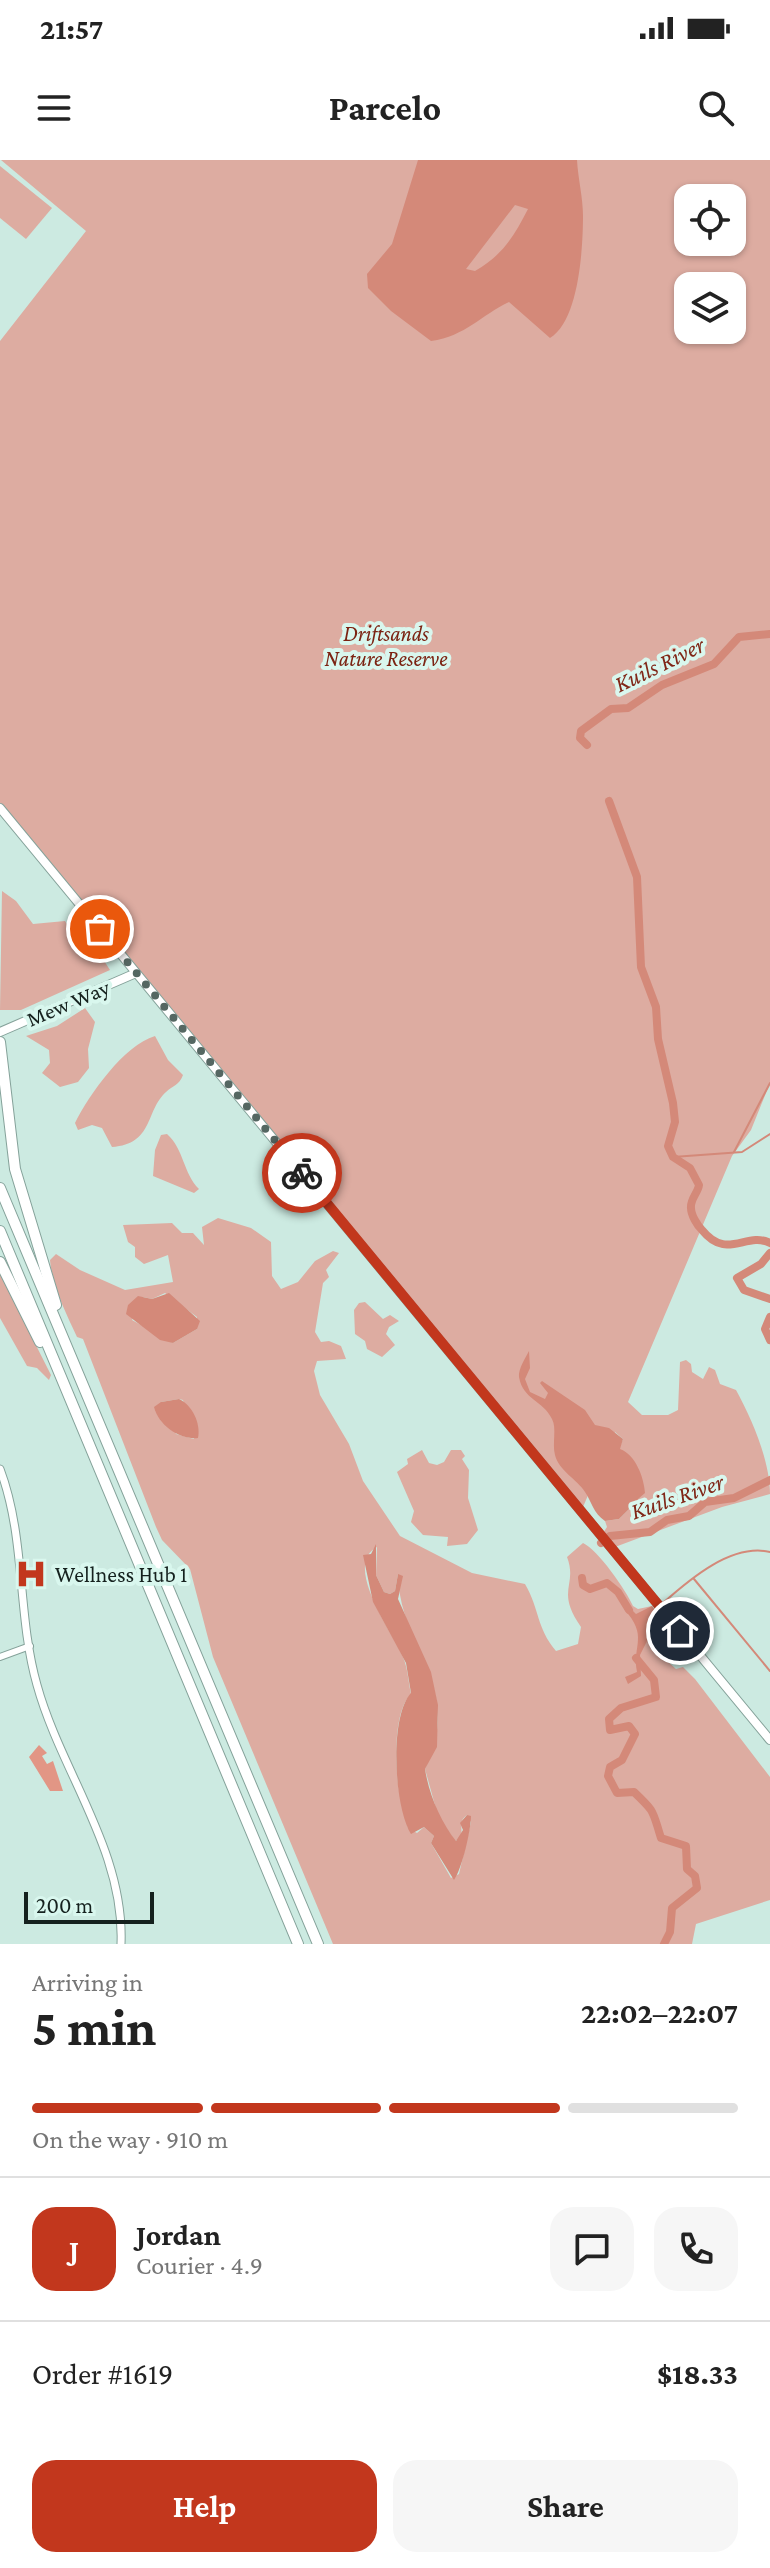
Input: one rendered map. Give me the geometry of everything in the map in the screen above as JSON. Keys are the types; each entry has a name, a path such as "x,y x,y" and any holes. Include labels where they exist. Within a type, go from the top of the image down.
{"highway":[{"path":"0,1042 20,1191 88,1397"},
{"path":"0,1188 318,1944"},
{"path":"0,1231 298,1944"},
{"path":"0,1262 63,1381"}],"main road":[{"path":"0,808 770,1740"},
{"name":"Mew Way","path":"0,1032 136,973"},
{"path":"0,1469 13,1513 30,1646 42,1701 114,1877 121,1944"}],"street":[{"path":"0,1657 30,1646"}],"green space":[{"name":"Driftsands Nature Reserve","path":"1,160 770,160 770,1083 751,1130 732,1156 628,1402 642,1415 668,1415 678,1410 680,1362 686,1360 691,1364 692,1372 703,1379 709,1367 715,1370 720,1384 736,1390 748,1414 763,1454 770,1494 722,1507 615,1547 603,1533 607,1527 605,1521 619,1519 630,1508 641,1510 637,1472 619,1449 623,1439 615,1432 583,1507 0,807 0,341 86,231"},
{"path":"0,166 52,208 26,239 0,218"},
{"path":"2,891 16,901 33,924 65,921 76,939 99,953 110,970 21,1010 0,1010"},
{"path":"85,1008 95,1022 88,1049 89,1068 78,1082 60,1087 42,1073 50,1063 49,1050 26,1036 57,1026"},
{"path":"155,1036 168,1060 183,1075 159,1100 142,1133 126,1145 112,1147 102,1128 92,1125 78,1130 75,1123 109,1072 131,1049"},
{"path":"167,1134 199,1189 194,1193 153,1176 155,1150 161,1135"},
{"path":"218,1218 251,1228 271,1242 272,1276 281,1289 298,1282 315,1261 333,1251 339,1253 326,1270 329,1277 323,1283 315,1332 321,1342 329,1341 341,1346 346,1359 317,1361 314,1371 320,1395 349,1444 363,1481 400,1536 472,1573 525,1584 545,1634 556,1651 578,1644 581,1627 569,1605 570,1567 567,1557 583,1543 611,1571 633,1606 638,1609 652,1606 657,1612 652,1647 676,1669 683,1667 695,1679 770,1777 770,1900 696,1924 692,1944 333,1944 213,1657 190,1569 162,1540 83,1339 77,1337 68,1318 51,1270 50,1260 56,1254 80,1270 125,1290 173,1282 168,1255 144,1264 135,1257 135,1247 128,1242 123,1225 172,1223 182,1233 193,1233 204,1245 202,1227","holes":["165,1293 197,1317 197,1329 173,1343 132,1320 143,1297 152,1299","183,1400 194,1439 176,1434 161,1402","377,1547 376,1575 384,1592 390,1594 395,1591 398,1574 408,1624 434,1690 438,1713 435,1739 425,1769 438,1816 455,1841 461,1838 464,1817 467,1815 471,1822 459,1874 451,1878 431,1843 434,1836 424,1827 417,1833 408,1828 399,1791 396,1754 401,1713 411,1694 403,1657 367,1583 365,1568 368,1556"]},
{"path":"0,1274 51,1375 49,1380 37,1368 27,1366 0,1318"},
{"path":"365,1302 383,1319 390,1315 399,1321 389,1327 386,1334 395,1345 382,1357 367,1349 365,1341 355,1334 354,1310 359,1303"},
{"path":"422,1450 429,1463 437,1465 444,1462 451,1450 461,1450 465,1456 462,1459 469,1470 468,1498 478,1530 467,1544 447,1546 448,1537 423,1535 411,1522 414,1511 397,1472 408,1464 407,1459"}],"shaded area":[{"path":"418,160 577,160 583,209 580,264 567,316 560,329 550,338 509,302 454,335 431,341 391,311 368,288 367,274 392,244","holes":["515,205 528,209 500,251 475,271 466,269"]},
{"path":"169,1293 200,1321 197,1329 173,1343 160,1340 126,1314 128,1305 138,1296 152,1299"},
{"path":"529,1351 530,1368 525,1379 530,1392 545,1399 548,1393 540,1383 542,1381 585,1410 595,1425 609,1428 623,1439 620,1449 631,1456 643,1481 645,1493 638,1499 642,1513 630,1508 619,1519 605,1521 595,1511 582,1487 560,1466 555,1455 552,1419 521,1385 521,1367"},
{"path":"179,1399 194,1415 198,1438 184,1437 171,1430 157,1414 154,1407 161,1402"},
{"path":"376,1544 376,1575 384,1592 390,1594 395,1591 398,1574 403,1576 398,1599 431,1672 438,1705 437,1747 425,1769 433,1798 456,1841 463,1830 460,1823 467,1815 471,1816 466,1849 454,1880 431,1843 434,1836 424,1827 411,1834 401,1804 397,1741 399,1721 411,1693 406,1663 373,1602 363,1555 371,1554"},
{"path":"626,1604 636,1614 652,1606 657,1612 646,1629 647,1641 640,1655 641,1676 628,1684 625,1677 637,1672 638,1634 624,1609"},
{"path":"39,1745 47,1753 42,1756 47,1764 53,1761 63,1791 50,1791 29,1757"}],"waterway":[{"name":"Kuils River","path":"587,745 580,738 581,731 611,709 628,708 662,685 714,664 739,637 770,634"},
{"name":"Kuils River","path":"609,801 637,877 641,967 656,1007 658,1039 673,1103 675,1122 668,1146 673,1157 690,1168 699,1185 692,1202 692,1214 702,1230 720,1243 728,1245 753,1240 770,1243"},
{"path":"734,1152 770,1083"},
{"path":"673,1157 742,1152 770,1134"},
{"name":"Kuils River","path":"770,1253 761,1264 737,1278 744,1290 770,1299"},
{"name":"Kuils River","path":"770,1317 765,1329 770,1340"},
{"name":"Kuils River","path":"601,1543 610,1536 650,1532 667,1520 689,1516 705,1502 734,1498 770,1480"},
{"path":"663,1603 712,1565 741,1553 770,1552"},
{"name":"Kuils River","path":"582,1578 583,1585 590,1589 607,1583 618,1592 629,1610"},
{"path":"694,1579 770,1671"},
{"name":"Kuils River","path":"636,1658 654,1680 656,1697 621,1708 609,1719 610,1730 629,1726 635,1734 622,1760 610,1767 608,1776 617,1793 634,1792 650,1808 661,1838 686,1846 687,1869 695,1876 697,1888 672,1908 670,1932 664,1944"}],"way so far":[{"path":"100,929 302,1173"}],"place":[{"name":"Wellness Hub 1","path":"31,1574"}],"route":[{"path":"302,1173 680,1631"}]}
